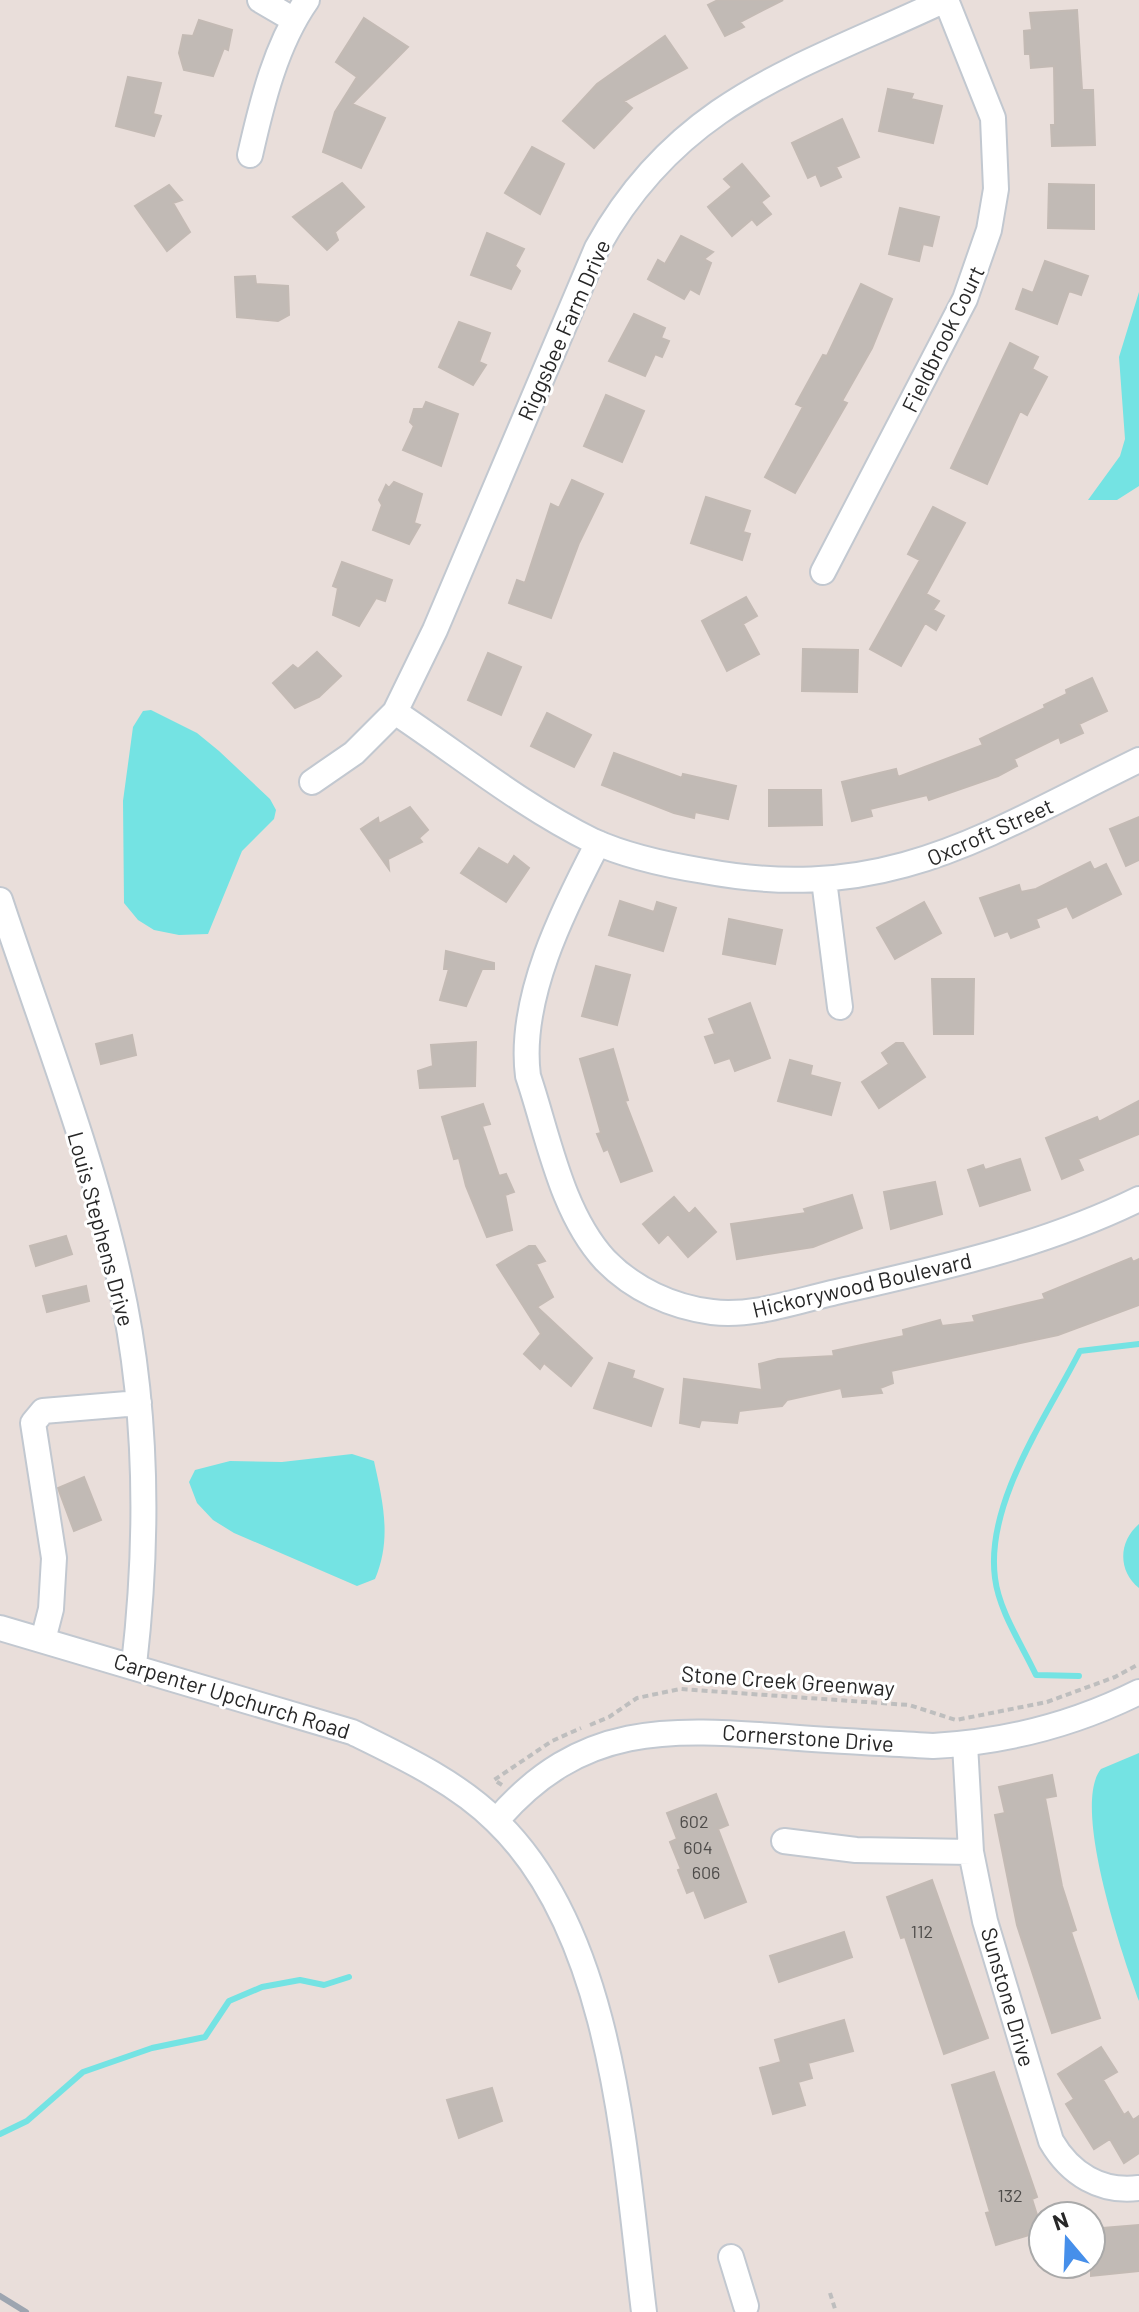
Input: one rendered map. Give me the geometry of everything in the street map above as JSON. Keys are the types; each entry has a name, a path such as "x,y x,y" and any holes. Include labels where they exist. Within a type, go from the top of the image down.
{"street":[{"path":"250,155 272,73 300,10 260,0"},
{"name":"Fieldbrook Court","path":"823,572 965,299 989,230 996,189 993,118 946,0"},
{"name":"Riggsbee Farm Drive","path":"312,782 354,753 395,712 435,630 588,269 623,204 675,144 725,105 946,0"},
{"name":"Oxcroft Street","path":"395,712 504,788 598,843 634,856 711,873 764,879 824,880 926,861 970,845 1139,760"},
{"name":"Hickorywood Boulevard","path":"598,843 530,1002 525,1054 528,1076 553,1152 586,1234 606,1260 645,1291 702,1310 759,1311 1005,1252 1139,1199"},
{"path":"824,880 840,1007"},
{"name":"Louis Stephens Drive","path":"0,900 102,1214 119,1276 139,1403 145,1527 134,1665"},
{"path":"43,1640 52,1599 54,1558 33,1423 43,1411 139,1403"},
{"name":"Carpenter Upchurch Road","path":"0,1628 134,1665 352,1732 409,1761 496,1821 529,1859 556,1904 592,1993 612,2075 644,2312"},
{"name":"Cornerstone Drive","path":"496,1821 524,1789 549,1772 580,1755 636,1736 694,1730 933,1746 965,1744 1059,1724 1139,1692"},
{"name":"Sunstone Drive","path":"965,1744 971,1852 985,1921 1051,2141 1061,2159 1091,2181 1112,2188 1139,2188"},
{"path":"784,1841 856,1850 971,1852"},
{"path":"731,2257 746,2306"}],"path":[{"name":"Stone Creek Greenway","path":"494,1780 552,1741 609,1717 637,1698 659,1691 696,1689 909,1705 956,1720 1047,1702 1115,1677 1139,1664"},
{"path":"830,2293 836,2312"}],"water":[{"path":"1139,292 1139,486 1117,500 1088,500 1120,456 1125,439 1119,357"},
{"path":"151,710 197,733 270,799 276,810 274,819 242,851 208,934 179,935 154,930 138,920 124,903 123,801 133,727 143,711"},
{"path":"352,1454 374,1461 385,1535 375,1579 357,1586 234,1533 213,1520 197,1503 189,1482 195,1470 230,1461 282,1462"},
{"path":"1139,1524 1139,1588 1127,1573 1123,1556 1127,1539"},
{"path":"1139,1753 1139,2001 1112,1918 1092,1815 1093,1788 1101,1769"}],"building":[{"path":"718,0 783,0 740,22 744,27 725,36 708,5"},
{"path":"1077,10 1082,90 1093,90 1095,145 1052,146 1051,125 1055,125 1054,66 1031,68 1030,54 1025,54 1024,31 1032,30 1030,13"},
{"path":"364,18 408,47 352,104 385,118 361,168 323,152 335,112 357,77 336,62"},
{"path":"199,20 232,30 228,50 224,48 213,76 184,70 179,53 183,35 193,36"},
{"path":"665,36 687,68 624,101 632,108 594,148 563,121 597,84"},
{"path":"128,77 161,83 153,114 161,116 154,136 116,126"},
{"path":"888,89 913,94 911,99 942,106 933,143 879,131"},
{"path":"842,119 859,157 836,167 841,177 821,186 816,174 808,178 792,143"},
{"path":"532,147 564,164 540,214 505,193"},
{"path":"742,164 769,196 761,202 771,214 757,225 752,219 732,236 708,207 732,187 724,179"},
{"path":"342,183 364,207 335,232 338,240 327,250 293,217"},
{"path":"1049,184 1094,185 1094,229 1048,228"},
{"path":"169,185 182,200 173,203 190,232 167,251 135,206"},
{"path":"900,208 939,217 932,246 923,244 919,261 889,254"},
{"path":"487,233 524,249 515,266 520,271 511,289 471,275"},
{"path":"681,236 713,252 704,259 711,263 699,294 690,289 684,299 648,279 658,260 665,264"},
{"path":"1045,261 1088,276 1081,295 1069,291 1057,324 1016,309 1023,289 1033,293"},
{"path":"255,276 256,284 288,286 289,315 278,321 237,317 235,277"},
{"path":"861,284 892,299 872,348 842,401 847,403 795,493 765,477 803,407 796,404 823,355 827,356"},
{"path":"634,314 665,328 661,338 669,341 662,357 655,354 645,376 609,361"},
{"path":"459,322 490,333 479,362 486,365 473,385 439,367"},
{"path":"1010,343 1038,357 1032,369 1047,377 1027,415 1020,411 987,484 951,468"},
{"path":"606,395 644,411 622,462 584,446"},
{"path":"426,402 458,414 441,466 403,450 414,426 410,422 414,409 423,409"},
{"path":"572,480 603,494 579,543 551,618 509,603 517,580 525,583 551,504 559,508"},
{"path":"394,482 422,494 414,523 420,525 409,544 373,530 382,505 379,500 386,485 389,488"},
{"path":"706,497 750,511 743,532 750,534 742,560 691,543"},
{"path":"933,507 965,523 926,594 939,601 933,610 944,616 936,630 925,623 901,666 870,649 920,560 908,554"},
{"path":"342,562 392,580 385,601 376,598 359,626 333,615 338,588 333,586"},
{"path":"746,597 757,616 743,624 759,654 727,671 702,621"},
{"path":"803,649 858,650 857,692 802,691"},
{"path":"317,652 341,676 319,697 295,708 273,683 293,665 298,669"},
{"path":"488,653 521,667 501,715 468,700"},
{"path":"1092,678 1107,711 1079,724 1083,733 1061,743 1059,737 1014,759 1017,766 998,776 929,800 927,795 870,809 872,816 852,821 842,782 896,769 898,777 983,745 980,739 1045,708 1044,705 1067,694 1066,690"},
{"path":"547,713 591,735 574,767 531,746"},
{"path":"614,753 682,778 683,774 736,786 728,819 695,812 694,818 674,813 602,785"},
{"path":"769,790 821,790 822,825 769,826"},
{"path":"410,807 428,830 419,838 422,842 388,859 389,869 361,829 378,818 379,824"},
{"path":"1139,817 1139,860 1126,866 1110,829"},
{"path":"479,848 508,865 514,856 529,868 506,902 461,873"},
{"path":"1090,862 1094,870 1106,864 1121,894 1073,918 1067,906 1036,919 1039,927 1011,938 1008,931 995,936 980,898 1019,885 1021,892 1036,889"},
{"path":"620,901 654,912 657,902 676,908 663,951 609,935"},
{"path":"924,902 941,933 895,959 877,928"},
{"path":"729,919 782,930 775,964 723,954"},
{"path":"446,951 494,963 494,969 482,969 466,1006 440,1000 449,969 444,969"},
{"path":"596,966 630,975 617,1025 582,1016"},
{"path":"932,979 974,979 973,1034 934,1034"},
{"path":"750,1003 770,1058 735,1071 730,1058 715,1063 705,1037 715,1034 709,1019"},
{"path":"132,1035 136,1055 101,1064 96,1044"},
{"path":"476,1042 475,1086 420,1088 418,1071 433,1066 431,1045"},
{"path":"896,1043 903,1043 925,1077 879,1108 862,1082 889,1064 882,1053"},
{"path":"613,1049 628,1100 625,1101 652,1171 621,1182 608,1149 604,1151 597,1134 601,1133 580,1059"},
{"path":"790,1060 812,1066 810,1075 840,1083 831,1115 778,1101"},
{"path":"1139,1101 1139,1134 1078,1159 1083,1170 1062,1179 1046,1138 1097,1117 1099,1122"},
{"path":"483,1104 490,1124 482,1126 499,1176 506,1174 514,1192 505,1195 512,1230 487,1237 466,1186 459,1158 454,1159 442,1117"},
{"path":"1020,1159 1030,1190 980,1206 968,1170 983,1165 985,1170"},
{"path":"935,1182 942,1214 891,1229 884,1192"},
{"path":"852,1195 862,1228 813,1247 737,1259 731,1224 806,1213 804,1209"},
{"path":"674,1197 689,1214 695,1208 716,1232 688,1257 668,1234 659,1243 643,1224"},
{"path":"66,1236 72,1254 36,1266 30,1246"},
{"path":"529,1246 535,1246 545,1261 536,1264 553,1297 537,1307 592,1358 571,1386 544,1363 540,1369 524,1354 541,1334 497,1265"},
{"path":"1131,1258 1133,1262 1139,1259 1139,1305 1058,1335 891,1371 893,1383 880,1388 882,1393 843,1397 841,1388 787,1400 782,1406 739,1411 737,1423 701,1420 699,1427 680,1423 684,1379 762,1390 759,1364 778,1359 834,1356 833,1351 904,1336 903,1330 940,1320 942,1326 975,1322 973,1316 1045,1299 1043,1294"},
{"path":"86,1286 89,1301 47,1312 43,1296"},
{"path":"609,1363 634,1371 632,1378 663,1389 651,1426 594,1408"},
{"path":"84,1477 101,1520 74,1531 58,1488"},
{"path":"1052,1775 1056,1796 1045,1798 1062,1886 1076,1930 1071,1932 1100,2018 1052,2033 1017,1925 995,1815 1005,1813 999,1787"},
{"path":"716,1794 728,1825 718,1829 746,1902 705,1918 694,1890 687,1893 678,1870 681,1869 670,1842 677,1839 667,1813"},
{"path":"932,1880 988,2038 944,2054 905,1937 901,1938 887,1897"},
{"path":"844,1932 852,1957 779,1982 770,1956"},
{"path":"844,2020 853,2051 808,2063 812,2078 798,2082 805,2105 773,2114 760,2068 781,2062 775,2040"},
{"path":"1101,2047 1117,2072 1103,2080 1124,2115 1128,2112 1133,2120 1139,2116 1139,2153 1124,2163 1110,2139 1094,2149 1066,2104 1074,2099 1058,2074"},
{"path":"994,2072 1037,2197 1027,2200 1027,2236 996,2245 986,2213 990,2212 952,2085"},
{"path":"492,2088 502,2121 459,2138 447,2100"},
{"path":"1139,2225 1139,2271 1107,2274 1107,2228"}],"waterway":[{"path":"1079,1676 1036,1675 1018,1640 1001,1603 995,1578 994,1549 999,1520 1021,1461 1080,1351 1139,1344"},
{"path":"0,2134 27,2121 83,2072 152,2048 205,2037 229,2001 262,1987 300,1980 324,1985 349,1977"}],"railway":[{"path":"0,2296 26,2312"}]}
